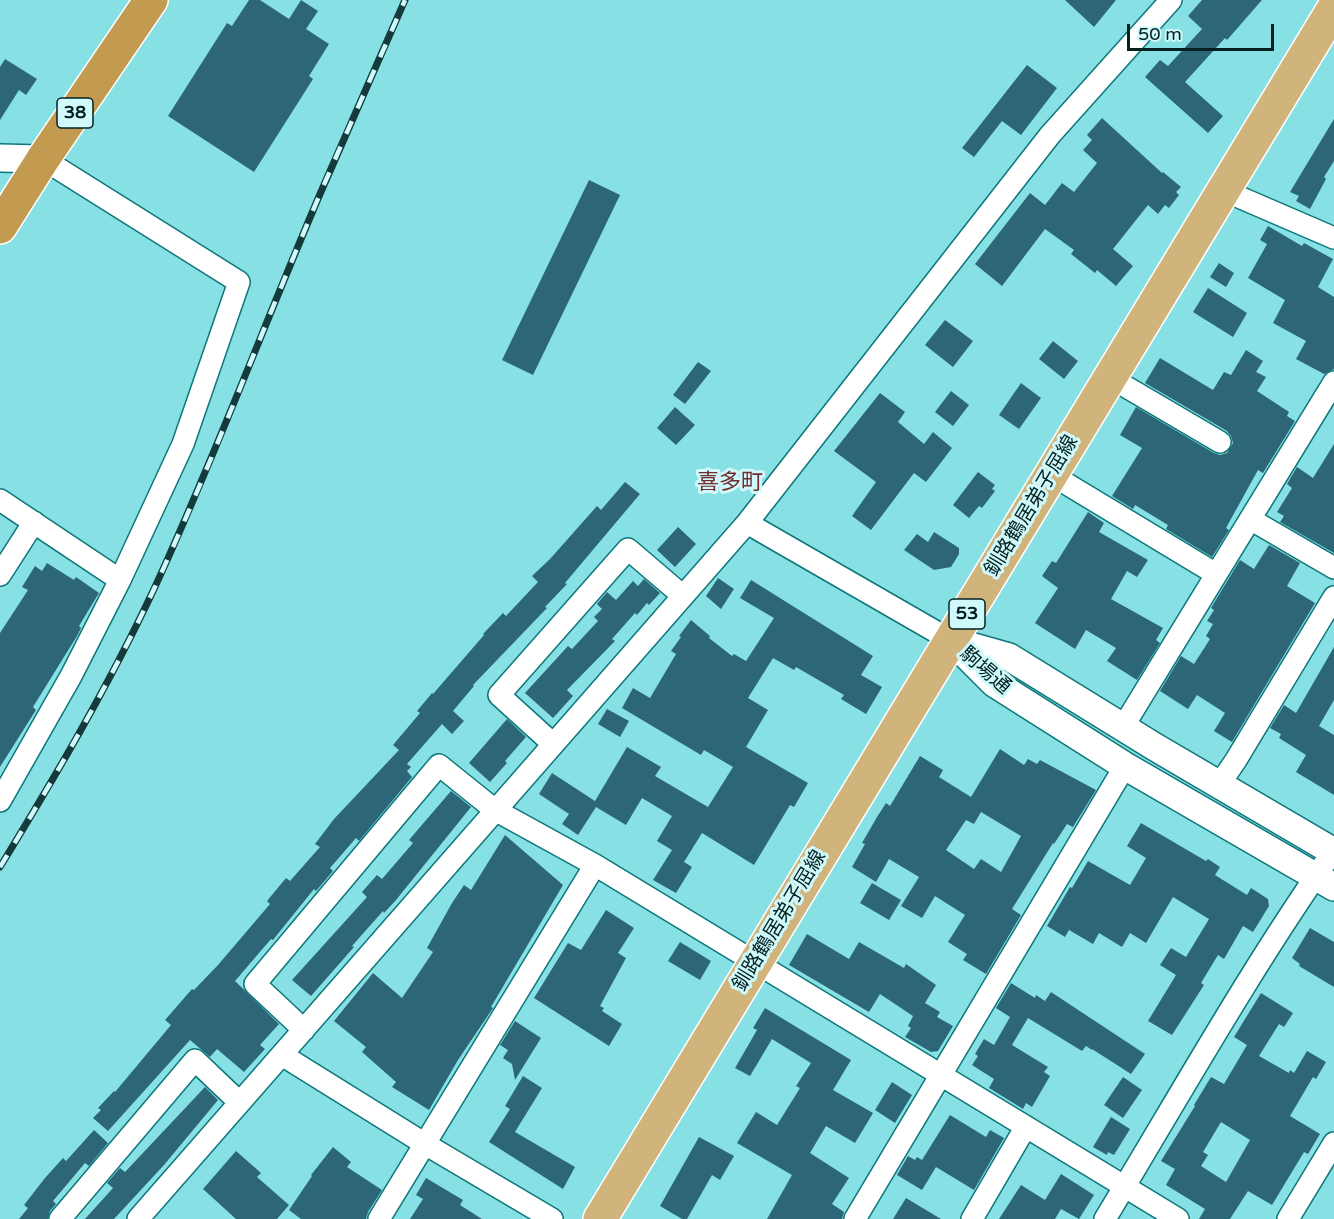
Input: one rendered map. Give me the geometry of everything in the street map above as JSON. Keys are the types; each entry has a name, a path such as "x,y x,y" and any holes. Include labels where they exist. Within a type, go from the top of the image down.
{"highway":[{"name":"38","path":"0,227 43,159 151,0"}],"main road":[{"name":"釧路鶴居弟子屈線","path":"600,1219 1334,8"}],"street":[{"path":"138,1219 747,523 1050,135 1171,0"},
{"path":"0,158 43,159 238,282 183,444 120,580 71,676 0,801"},
{"path":"1225,191 1334,238"},
{"path":"1110,378 1220,442"},
{"path":"1123,727 1334,382"},
{"path":"1052,475 1216,574"},
{"path":"0,500 120,580"},
{"path":"1250,519 1334,568"},
{"path":"0,575 34,522"},
{"path":"747,523 952,641"},
{"path":"553,744 499,695 605,574 628,549 683,596"},
{"path":"1219,785 1334,597"},
{"name":"駒場通","path":"952,641 1009,657 1219,785 1334,851"},
{"name":"駒場通","path":"952,641 994,683 1125,766 1324,882"},
{"path":"304,1030 255,984 439,765 495,810 595,865 1178,1219"},
{"path":"855,1219 1125,766"},
{"path":"1105,1219 1212,1040 1324,882 1334,851"},
{"path":"379,1219 595,865"},
{"path":"282,1055 425,1144 552,1219"},
{"path":"60,1219 195,1060 239,1101"},
{"path":"972,1219 1025,1128"},
{"path":"1288,1219 1334,1143"}],"building":[{"path":"249,0 260,0 289,19 301,0 318,11 306,29 329,44 309,76 313,79 254,172 168,116 227,23 232,26"},
{"path":"1065,0 1116,0 1094,27"},
{"path":"1202,0 1262,0 1227,40 1225,38 1185,82 1223,116 1208,133 1145,77 1160,60 1168,66 1202,29 1188,16"},
{"path":"5,59 37,79 26,95 19,90 0,120 0,67"},
{"path":"1027,65 1057,88 1021,135 1002,121 974,157 962,148"},
{"path":"1102,118 1162,173 1181,187 1176,192 1179,195 1169,208 1165,205 1158,214 1148,205 1113,249 1133,266 1116,286 1097,270 1095,273 1071,254 1074,250 1045,229 1002,286 975,264 1030,193 1045,205 1062,183 1074,192 1097,163 1083,150 1092,140 1087,135"},
{"path":"1334,119 1334,161 1310,209 1296,201 1299,196 1290,192"},
{"path":"589,180 620,195 533,375 502,360"},
{"path":"1268,226 1302,246 1304,243 1333,259 1318,287 1334,297 1334,369 1324,374 1296,359 1306,341 1273,323 1285,300 1248,278 1267,244 1260,240"},
{"path":"1219,263 1234,273 1226,287 1210,277"},
{"path":"1208,288 1247,313 1233,337 1193,312"},
{"path":"945,320 973,341 953,367 925,345"},
{"path":"1053,341 1078,361 1064,379 1039,359"},
{"path":"1246,350 1263,361 1256,372 1266,377 1257,391 1289,412 1287,416 1295,421 1263,473 1258,470 1226,528 1229,530 1212,557 1166,529 1168,525 1135,505 1133,509 1112,496 1142,448 1120,435 1136,407 1214,453 1220,455 1227,453 1233,443 1227,431 1145,383 1160,358 1213,390 1224,372 1231,375"},
{"path":"698,362 711,371 685,404 673,395"},
{"path":"1021,383 1041,398 1019,429 999,415"},
{"path":"951,391 969,405 953,426 935,412"},
{"path":"880,393 905,412 898,422 924,444 933,432 952,448 926,482 914,473 871,530 852,516 876,482 834,451"},
{"path":"675,407 695,425 676,445 657,428"},
{"path":"1334,444 1334,553 1280,522 1284,516 1277,512 1292,488 1287,484 1297,467 1313,478"},
{"path":"978,472 995,485 992,489 995,491 982,508 979,506 969,518 953,505"},
{"path":"625,482 640,494 565,583 567,584 545,607 547,608 473,685 453,711 464,721 452,734 442,724 407,764 411,767 407,771 412,777 359,841 356,838 330,868 333,871 316,891 314,889 273,940 271,939 235,981 279,1024 260,1045 265,1049 244,1072 217,1049 210,1057 190,1040 108,1131 93,1118 101,1110 98,1108 115,1092 171,1025 165,1020 192,989 194,990 218,965 270,904 267,901 286,878 290,881 320,847 315,844 334,819 399,750 393,745 420,713 417,711 483,634 503,613 506,616 538,582 532,576 597,506 601,510"},
{"path":"1088,512 1104,523 1099,532 1148,560 1137,577 1127,571 1111,599 1163,628 1156,640 1160,643 1137,680 1107,661 1116,648 1086,630 1075,649 1035,623 1058,588 1042,576 1052,561 1056,563"},
{"path":"678,527 696,544 675,567 657,550"},
{"path":"934,532 959,548 959,554 951,567 934,570 904,550 917,534 928,542"},
{"path":"1269,545 1300,563 1287,586 1315,603 1232,742 1214,731 1225,713 1197,695 1188,709 1160,691 1181,656 1194,664 1210,639 1206,636 1213,624 1207,621 1214,610 1211,608 1240,560 1254,569"},
{"path":"47,563 74,580 76,577 99,593 79,626 81,628 77,636 33,707 36,710 0,767 0,633 28,590 22,587 35,566 42,571"},
{"path":"718,578 734,589 721,609 706,596"},
{"path":"644,579 660,593 637,615 635,613 612,639 615,641 567,690 573,696 553,718 525,693 568,646 572,649 598,621 594,617 602,609 597,604 607,592 616,600 633,581 638,586"},
{"path":"751,580 873,656 861,675 882,687 866,714 841,699 844,695 796,667 794,670 773,658 748,698 768,710 746,747 808,783 794,807 790,805 754,865 702,833 684,862 692,867 676,893 653,880 672,850 657,841 672,816 642,798 626,825 596,807 578,835 562,824 569,814 539,794 552,773 595,801 627,747 661,767 655,776 708,807 733,767 704,750 701,755 622,708 633,688 650,698 676,654 671,651 691,620 732,656 734,654 746,661 774,618 740,598"},
{"path":"1334,647 1334,700 1319,726 1334,735 1334,795 1296,772 1306,755 1279,738 1281,734 1270,728 1284,705 1296,713"},
{"path":"607,709 629,721 620,737 598,724"},
{"path":"507,719 526,737 490,782 469,763"},
{"path":"1000,749 1024,765 1028,759 1037,764 1040,760 1096,790 1073,827 1067,824 1053,843 1012,909 1021,915 986,974 963,960 967,954 948,942 965,915 935,896 922,918 901,906 919,877 889,859 876,882 852,867 877,817 886,803 890,806 920,756 943,770 939,777 971,797","holes":["981,812 1021,836 1001,872 981,859 974,869 946,850 966,820 974,824"]},
{"path":"451,791 471,807 396,900 352,946 354,947 311,996 292,980 367,897 362,892 377,875 382,879 413,843 409,840"},
{"path":"1141,823 1220,867 1215,875 1247,895 1251,888 1268,899 1269,906 1253,932 1243,926 1224,959 1218,955 1201,983 1204,985 1172,1035 1148,1021 1176,975 1160,965 1171,948 1186,957 1209,919 1173,897 1146,943 1130,933 1122,947 1099,933 1093,944 1069,930 1065,937 1047,926 1088,861 1130,885 1146,858 1127,846"},
{"path":"505,835 563,885 491,1007 493,1008 458,1060 429,1110 392,1087 396,1082 362,1052 366,1047 334,1021 373,973 402,998 433,952 427,948 452,903 464,885 471,890"},
{"path":"872,883 901,900 889,920 860,903"},
{"path":"606,910 634,928 618,953 626,958 600,1006 604,1008 602,1011 622,1024 609,1046 534,998 568,943 581,950"},
{"path":"1310,928 1334,942 1334,987 1299,966 1300,964 1292,958"},
{"path":"807,934 849,959 859,942 904,968 906,964 936,985 925,1003 940,1012 937,1017 953,1026 938,1051 931,1052 905,1037 911,1028 908,1026 913,1016 880,994 869,1012 789,965"},
{"path":"680,942 711,961 700,980 668,961"},
{"path":"1011,983 1035,998 1036,995 1045,1001 1051,992 1145,1054 1131,1074 1092,1049 1086,1046 1082,1051 1028,1018 1012,1045 1048,1067 1044,1072 1050,1076 1032,1107 1026,1103 1023,1109 989,1088 994,1079 972,1065 978,1056 975,1054 984,1039 994,1045 1010,1017 996,1008"},
{"path":"1261,993 1293,1013 1284,1027 1279,1024 1259,1056 1289,1073 1290,1070 1294,1073 1307,1051 1326,1062 1316,1079 1313,1077 1290,1116 1320,1134 1308,1154 1304,1152 1272,1205 1248,1191 1230,1219 1199,1219 1205,1209 1166,1185 1175,1169 1161,1161 1211,1077 1224,1084 1247,1045 1234,1037","holes":["1221,1122 1250,1140 1226,1182 1201,1166 1208,1155 1203,1152"]},
{"path":"765,1008 851,1060 833,1090 873,1113 855,1143 826,1126 810,1153 849,1178 832,1204 844,1212 842,1219 767,1219 792,1175 737,1143 756,1112 777,1125 800,1088 796,1086 811,1063 772,1039 750,1076 735,1068 757,1030 753,1028"},
{"path":"515,1021 541,1038 515,1080 512,1064 503,1058 508,1050 500,1045"},
{"path":"523,1076 542,1088 515,1132 575,1167 563,1189 489,1142 510,1109 505,1106"},
{"path":"1123,1077 1142,1090 1123,1118 1104,1105"},
{"path":"892,1082 912,1095 895,1123 875,1110"},
{"path":"205,1087 218,1100 164,1165 114,1219 85,1219 113,1188 107,1183 120,1168 125,1172"},
{"path":"950,1115 986,1137 990,1130 1004,1138 974,1190 936,1167 922,1190 897,1175 908,1156 915,1160 917,1157 922,1160"},
{"path":"1111,1117 1130,1129 1114,1155 1108,1152 1107,1155 1093,1147"},
{"path":"94,1130 108,1143 89,1166 85,1163 53,1201 56,1204 50,1211 48,1219 19,1219 28,1208 24,1205 45,1178 63,1158 66,1161"},
{"path":"699,1137 734,1156 720,1180 712,1175 687,1219 682,1219 660,1206"},
{"path":"333,1147 351,1162 347,1167 382,1190 366,1219 301,1219 289,1210 311,1175"},
{"path":"236,1151 261,1173 257,1177 289,1205 277,1219 236,1219 203,1189"},
{"path":"1061,1174 1094,1195 1079,1219 1061,1209 1055,1219 999,1219 1021,1185 1045,1200"},
{"path":"426,1178 463,1200 460,1205 482,1219 410,1219 423,1199 416,1195"},
{"path":"906,1198 941,1219 893,1219"}],"railway":[{"path":"0,867 81,730 154,589 320,194 405,0"}],"district":[{"name":"喜多町","path":"730,483"}]}
